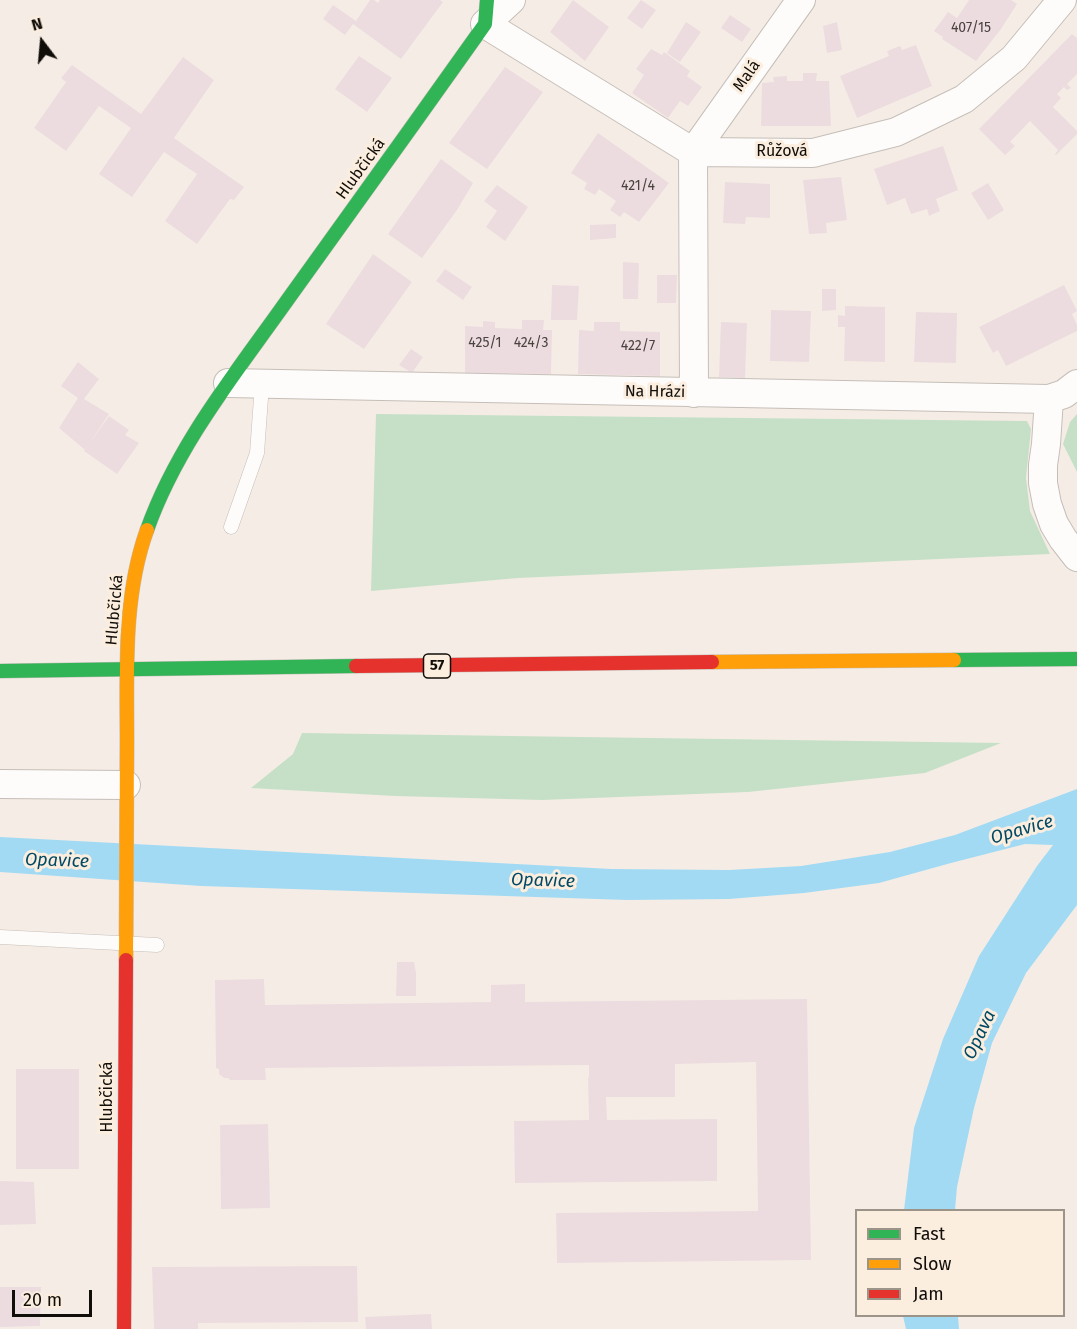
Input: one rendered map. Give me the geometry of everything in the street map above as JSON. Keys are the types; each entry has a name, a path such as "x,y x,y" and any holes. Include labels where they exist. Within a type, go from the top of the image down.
{"street":[{"path":"486,12 511,0"},
{"name":"Malá","path":"693,152 801,0"},
{"name":"Růžová","path":"693,152 813,153 896,132 964,99 1014,58 1062,0"},
{"path":"486,12 693,152 694,393"},
{"name":"Hlubčická","path":"124,1329 127,669 131,601 140,549 157,501 180,456 228,383 486,12"},
{"name":"Na Hrázi","path":"228,383 1049,399 1064,394 1077,384"},
{"path":"1049,399 1043,483 1054,524 1077,557"},
{"name":"57","path":"0,671 1077,659"},
{"path":"0,784 126,794"}],"lane":[{"path":"231,527 257,453 262,384"},
{"path":"0,937 157,945"}],"green space":[{"path":"376,414 1027,421 1031,429 1026,478 1030,511 1050,554 518,578 371,591"},
{"path":"1077,414 1077,472 1063,444 1070,422"},
{"path":"302,733 1001,743 925,773 748,792 542,800 395,796 251,788 293,754"}],"water":[{"path":"1077,789 1077,905 1026,973 992,1043 974,1108 957,1187 955,1209 904,1209 914,1128 943,1039 979,956 1053,845 1025,844 879,883 804,893 729,899 627,900 201,886 0,872 0,837 612,869 729,870 801,866 890,852 955,835"},
{"path":"903,1317 958,1317 959,1329 906,1329"}],"building":[{"path":"370,0 378,3 380,0 440,0 443,2 401,59 353,24 345,35 323,19 333,5 356,21"},
{"path":"573,0 609,27 585,61 550,32"},
{"path":"641,0 656,10 642,29 627,18"},
{"path":"969,0 1011,0 1017,4 976,61 942,39 943,37 934,31 948,12 957,18"},
{"path":"730,15 751,29 742,42 721,28"},
{"path":"686,22 701,32 680,62 667,53"},
{"path":"837,22 842,50 827,53 823,26"},
{"path":"1072,34 1077,38 1077,74 1067,84 1071,88 1067,90 1064,87 1057,94 1061,98 1053,107 1077,131 1077,134 1056,155 1058,150 1030,121 1010,142 1015,146 1005,155 979,129"},
{"path":"916,45 932,86 857,118 840,76 889,56 887,51 900,46 902,50"},
{"path":"651,49 662,55 664,52 690,71 687,76 702,87 688,106 680,101 668,118 632,93 644,75 636,69"},
{"path":"359,56 392,78 367,112 335,89"},
{"path":"183,57 214,80 174,138 244,187 234,200 230,199 197,244 165,221 197,174 164,152 132,197 99,174 131,128 99,106 66,151 34,128 66,82 61,78 72,65 141,114"},
{"path":"505,67 543,92 487,169 449,143"},
{"path":"803,73 817,73 816,81 829,81 831,126 761,126 762,83 774,82 773,77 787,76 787,81 803,81"},
{"path":"598,133 669,183 639,222 624,212 620,217 610,210 616,201 599,189 595,195 584,189 587,183 571,173"},
{"path":"943,146 958,190 936,199 940,211 929,216 927,209 911,214 905,198 887,205 874,169"},
{"path":"441,159 473,183 457,210 422,258 388,234"},
{"path":"841,177 847,220 826,223 827,233 809,234 803,180"},
{"path":"725,182 770,184 770,218 746,217 745,224 723,223"},
{"path":"988,183 1004,210 988,220 971,193"},
{"path":"497,185 528,207 505,241 486,227 497,211 484,201"},
{"path":"616,224 616,238 590,240 590,225"},
{"path":"373,254 412,282 364,349 326,324"},
{"path":"623,262 639,263 638,299 623,299"},
{"path":"445,269 472,287 463,300 436,281"},
{"path":"657,275 677,275 676,303 657,303"},
{"path":"552,285 579,286 577,320 551,320"},
{"path":"1064,285 1077,311 1072,314 1077,331 1006,366 998,350 993,353 979,327"},
{"path":"822,289 836,289 836,310 822,311"},
{"path":"845,306 885,307 885,362 844,361 845,327 838,327 838,315 845,316"},
{"path":"771,310 811,311 809,362 770,361"},
{"path":"916,312 957,313 956,363 914,362"},
{"path":"522,320 544,320 543,330 552,330 551,374 465,373 465,326 483,327 483,321 495,322 495,328 522,329"},
{"path":"594,322 620,322 620,331 660,332 660,376 578,374 579,330 594,331"},
{"path":"721,322 747,323 745,378 719,377"},
{"path":"411,349 423,357 412,373 399,365"},
{"path":"78,362 99,379 84,399 109,414 85,450 59,428 78,398 61,386"},
{"path":"109,416 129,430 125,435 139,443 117,474 84,451"},
{"path":"397,962 414,962 416,996 396,996"},
{"path":"264,979 265,1005 491,1002 491,985 525,984 525,1002 807,999 811,1260 557,1263 556,1213 758,1211 756,1062 675,1064 675,1097 606,1097 607,1120 717,1119 717,1181 515,1183 514,1121 589,1120 589,1065 265,1068 266,1080 224,1078 216,1068 215,980"},
{"path":"16,1069 79,1069 79,1169 16,1169"},
{"path":"268,1124 270,1208 221,1209 220,1125"},
{"path":"0,1181 34,1182 36,1224 0,1225"},
{"path":"357,1266 358,1322 198,1323 198,1329 154,1329 152,1267"},
{"path":"0,1287 41,1287 40,1326 0,1327"},
{"path":"431,1314 432,1329 366,1329 365,1317"}],"traffic: fast":[{"path":"147,530 159,499 191,439 247,356 485,24 487,0"},
{"path":"954,660 1077,659"},
{"path":"0,671 356,666"}],"traffic: slow":[{"path":"126,960 128,634 134,581 147,530"},
{"path":"712,662 954,660"}],"traffic: jam":[{"path":"356,666 712,662"},
{"path":"124,1329 126,960"}],"water label":[{"name":"Opavice","path":"1022,830"},
{"name":"Opavice","path":"57,861"},
{"name":"Opavice","path":"543,881"},
{"name":"Opava","path":"980,1035"}]}
